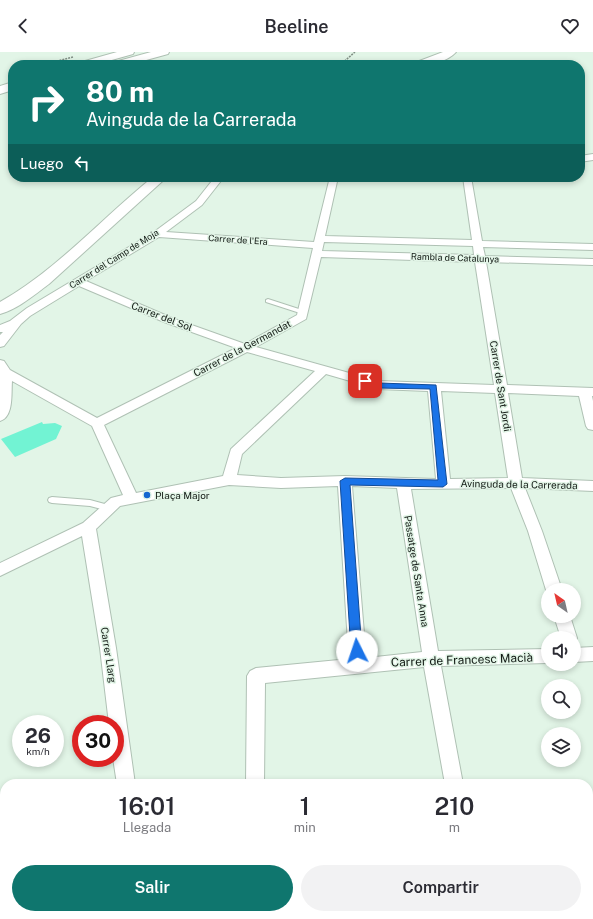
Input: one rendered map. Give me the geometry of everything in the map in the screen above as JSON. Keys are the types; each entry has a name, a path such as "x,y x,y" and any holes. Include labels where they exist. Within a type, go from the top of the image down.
{"highway":[{"path":"79,60 130,52"},
{"path":"134,60 164,52"}],"street":[{"path":"434,60 456,54"},
{"path":"447,60 456,54"},
{"path":"0,309 18,299 47,278 155,182"},
{"name":"Carrer del Camp de Moja","path":"0,329 15,324 24,314 157,234 199,203 216,182"},
{"path":"303,312 333,182"},
{"name":"Carrer de Sant Jordi","path":"468,182 516,483 535,531 552,583"},
{"name":"Carrer de l'Era","path":"157,234 318,246"},
{"name":"Rambla de Catalunya","path":"318,246 478,244 593,247"},
{"name":"Rambla de Catalunya","path":"318,246 480,259 593,262"},
{"name":"Carrer del Sol","path":"79,282 168,320 246,348 378,385 589,392"},
{"name":"Carrer de la Germandat","path":"97,423 246,348 302,317 303,312"},
{"path":"0,343 15,324"},
{"path":"0,570 88,527 116,502 229,480 236,452 324,370"},
{"path":"2,371 97,423 132,499"},
{"path":"0,417 3,413 2,371"},
{"path":"434,387 443,484"},
{"path":"589,392 593,426"},
{"name":"Avinguda de la Carrerada","path":"229,480 282,483 345,481 443,484 516,483 593,486"},
{"path":"345,481 358,666"},
{"name":"Passatge de Santa Anna","path":"403,483 431,659 453,779"},
{"name":"Carrer Llarg","path":"88,527 108,648 125,779"},
{"name":"Carrer de Francesc Macià","path":"255,779 256,676 431,659 541,656"}],"lane":[{"path":"268,302 303,312"},
{"path":"52,500 90,504 109,508"}],"path":[{"path":"346,60 355,52"}],"building":[{"path":"42,422 43,424 55,423 62,426 56,439 15,457 1,439"}],"place":[{"name":"Plaça Major","path":"147,495"}],"route":[{"path":"357,651 345,481 443,484 434,387 378,385 365,381"}]}
